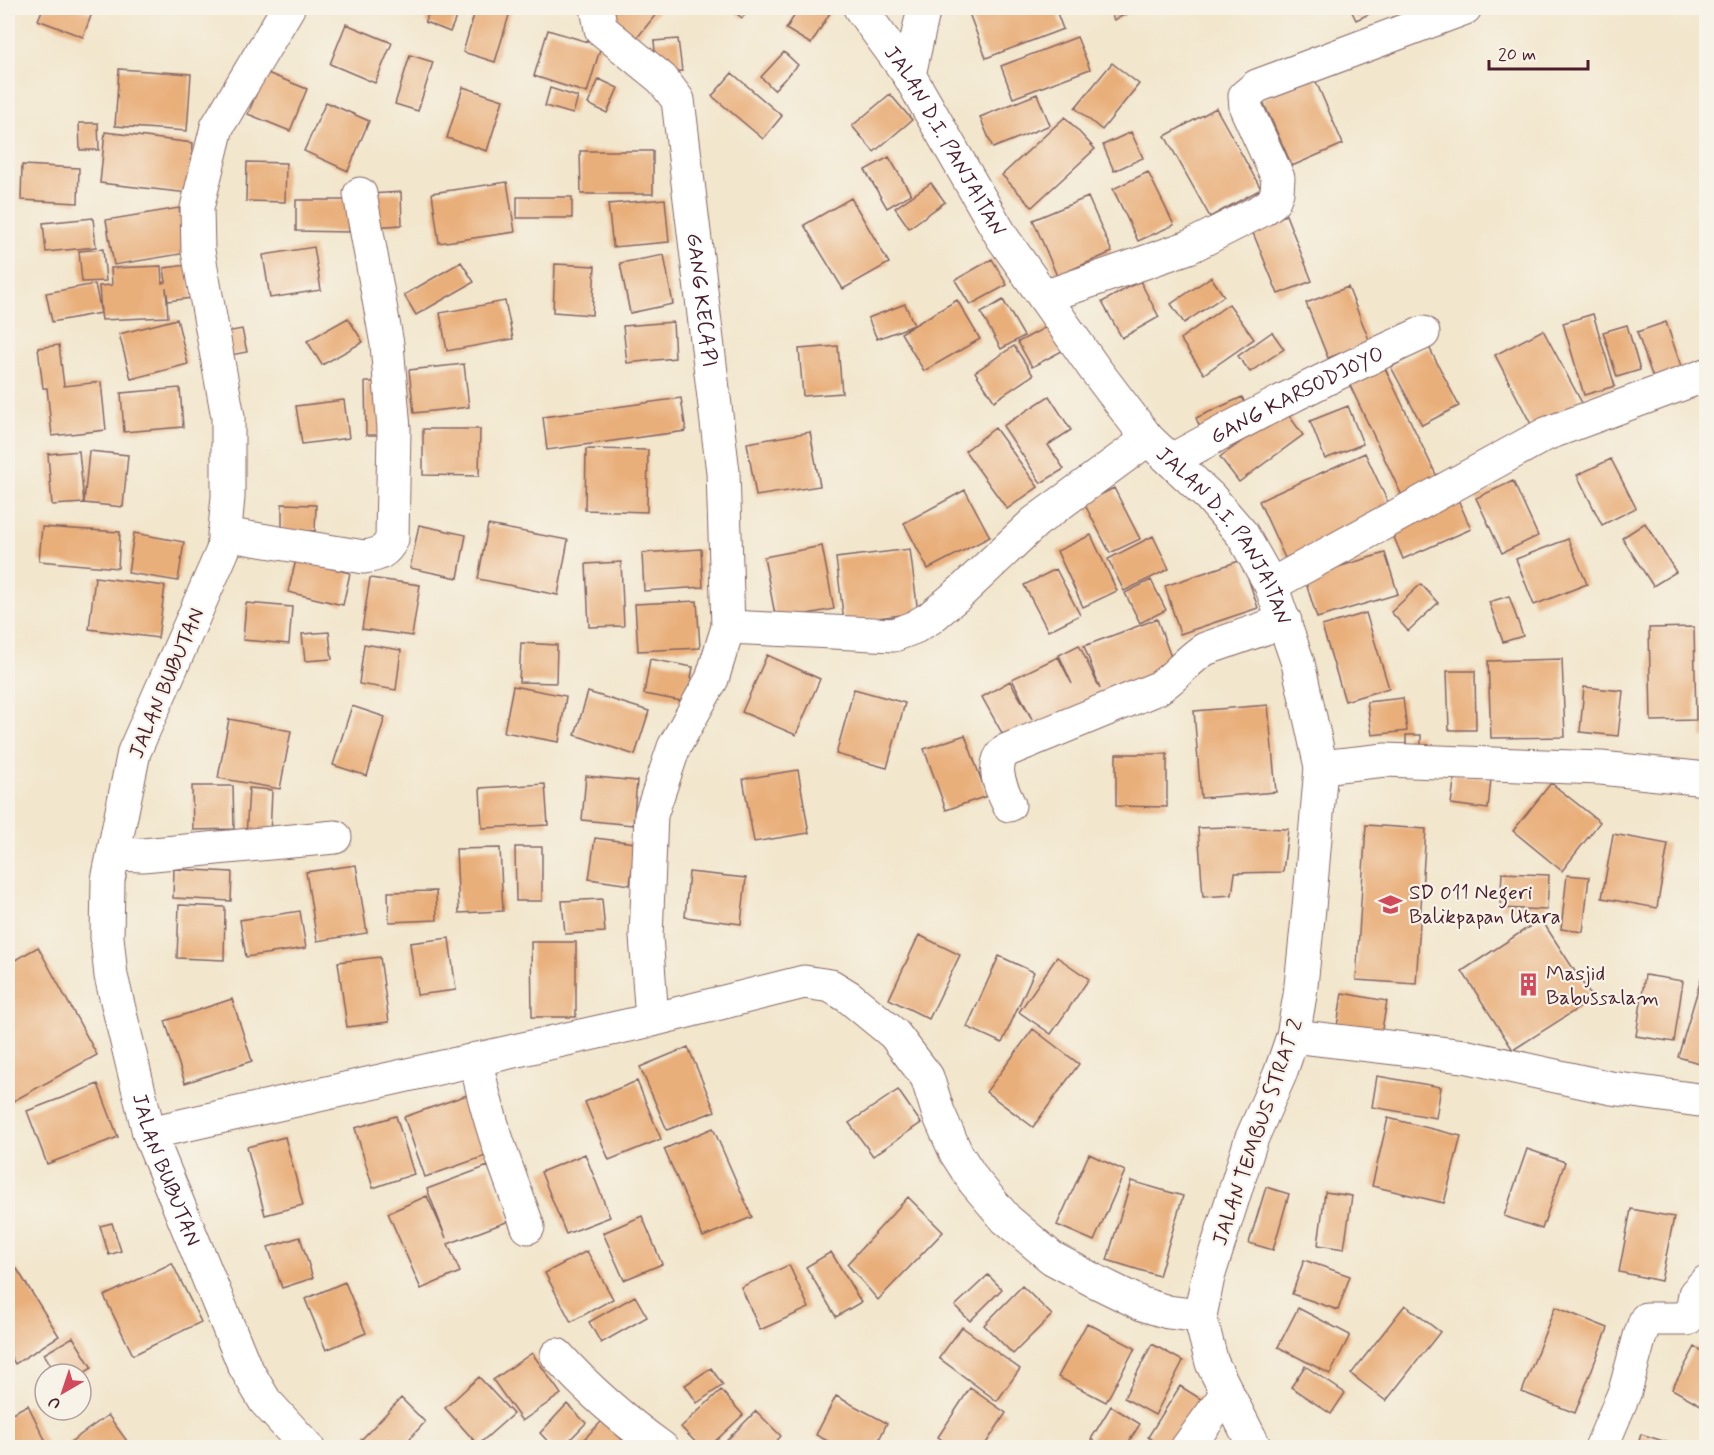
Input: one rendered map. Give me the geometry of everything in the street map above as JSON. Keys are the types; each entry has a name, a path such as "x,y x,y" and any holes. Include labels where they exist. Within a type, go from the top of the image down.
{"street":[{"name":"JALAN BUBUTAN","path":"288,8 217,127 197,208 198,251 228,417 228,497 223,550 134,752 108,880 107,937 111,976 149,1133 244,1365 265,1401 308,1448"},
{"name":"GANG KECAPI","path":"597,8 601,29 662,79 678,100 723,472 728,627 712,679 674,747 651,815 646,936 652,1020"},
{"name":"JALAN D.I. PANJAITAN","path":"860,8 909,75 1002,237 1044,297 1148,439 1228,516 1256,555 1271,585 1298,663 1321,767"},
{"path":"909,75 924,8"},
{"path":"1044,297 1189,247 1262,210 1273,201 1277,192 1278,178 1246,108 1245,96 1248,92 1257,86 1465,8"},
{"path":"224,534 364,557 380,554 388,548 392,539 394,429 387,344 360,194"},
{"name":"GANG KARSODJOYO","path":"1172,460 1244,419 1334,373 1423,333"},
{"path":"1271,585 1546,434 1707,375"},
{"path":"728,627 894,635 915,627 961,592 1035,522 1148,439"},
{"path":"1009,805 997,768 998,761 1005,751 1158,688 1171,680 1205,649 1284,621"},
{"path":"1321,767 1385,760 1420,761 1601,768 1707,779"},
{"name":"JALAN TEMBUS STRAT 2","path":"1255,1448 1212,1364 1200,1316 1208,1277 1251,1140 1280,1074 1293,1036 1310,908 1321,767"},
{"path":"114,854 142,855 335,837"},
{"path":"149,1133 652,1020 804,982 831,986 849,997 894,1034 927,1077 938,1112 956,1154 974,1181 1006,1219 1052,1258 1093,1280 1142,1304 1168,1312 1200,1316"},
{"path":"1293,1036 1464,1056 1611,1088 1707,1101"},
{"path":"476,1059 490,1116 528,1227"},
{"path":"1601,1448 1625,1391 1646,1319 1688,1319 1692,1314 1695,1294 1707,1282"},
{"path":"557,1355 578,1379 607,1405 662,1448"},
{"path":"1187,1448 1227,1393"}],"building":[{"path":"43,8 77,8 92,13 83,37 38,20"},
{"path":"431,8 460,8 450,32 425,22"},
{"path":"476,8 497,8 510,12 495,62 463,52"},
{"path":"617,8 661,8 637,38 610,17"},
{"path":"730,8 751,8 742,18"},
{"path":"799,8 833,8 811,44 786,29"},
{"path":"967,8 1055,8 1063,29 986,58"},
{"path":"1108,8 1139,8 1114,20"},
{"path":"1350,8 1382,8 1356,20"},
{"path":"346,24 392,43 375,83 330,64"},
{"path":"548,30 601,46 587,93 534,76"},
{"path":"1077,37 1090,69 1013,98 1001,66"},
{"path":"678,39 682,71 657,72 654,41"},
{"path":"784,52 798,65 774,90 761,77"},
{"path":"410,55 433,62 418,111 395,104"},
{"path":"1112,63 1139,84 1102,130 1075,108"},
{"path":"119,69 191,74 187,131 115,126"},
{"path":"265,72 307,89 290,131 248,114"},
{"path":"732,73 782,116 763,139 712,96"},
{"path":"1314,77 1343,144 1292,166 1262,99"},
{"path":"599,79 618,88 607,113 588,104"},
{"path":"463,87 503,100 487,151 447,138"},
{"path":"550,88 578,97 573,114 545,106"},
{"path":"890,94 912,120 874,152 852,126"},
{"path":"1037,94 1050,125 993,148 980,117"},
{"path":"326,102 369,121 348,171 304,151"},
{"path":"1216,108 1261,189 1210,217 1165,136"},
{"path":"1065,117 1095,149 1032,207 1002,175"},
{"path":"79,123 98,123 99,150 80,150"},
{"path":"105,132 193,143 188,193 100,183"},
{"path":"1131,132 1143,158 1114,171 1103,145"},
{"path":"580,151 653,151 653,194 581,194"},
{"path":"889,157 911,194 887,208 865,170"},
{"path":"247,162 286,163 285,202 246,201"},
{"path":"22,165 79,168 78,203 21,200"},
{"path":"1148,172 1174,225 1138,241 1113,189"},
{"path":"507,182 515,232 439,243 432,193"},
{"path":"931,183 945,202 909,228 895,208"},
{"path":"401,192 402,225 372,227 370,194"},
{"path":"517,197 572,197 572,218 517,218"},
{"path":"1088,197 1112,252 1057,276 1033,220"},
{"path":"851,198 889,263 843,289 804,225"},
{"path":"665,199 669,242 613,247 608,204"},
{"path":"296,200 349,200 349,232 296,231"},
{"path":"179,208 187,253 114,265 106,220"},
{"path":"1286,215 1312,281 1278,294 1251,228"},
{"path":"93,218 96,247 46,252 43,223"},
{"path":"314,247 321,290 270,298 263,255"},
{"path":"103,249 106,281 82,282 79,251"},
{"path":"664,255 673,304 630,313 620,263"},
{"path":"992,259 1007,285 970,305 955,280"},
{"path":"461,262 474,282 416,315 404,295"},
{"path":"555,264 595,266 592,315 553,312"},
{"path":"187,265 192,298 168,301 166,288 168,317 102,320 99,286 112,285 111,268 161,266 162,283 166,282 164,268"},
{"path":"1211,277 1224,296 1184,323 1171,304"},
{"path":"1140,281 1159,317 1122,338 1102,302"},
{"path":"95,284 101,313 52,322 46,293"},
{"path":"1348,287 1370,342 1328,358 1306,303"},
{"path":"957,300 980,339 924,371 901,333"},
{"path":"1003,300 1024,336 1001,349 981,313"},
{"path":"505,301 513,339 447,351 440,313"},
{"path":"905,304 914,325 877,339 868,318"},
{"path":"1229,304 1254,339 1204,374 1180,339"},
{"path":"1593,314 1615,386 1584,395 1563,323"},
{"path":"348,318 363,342 322,365 307,341"},
{"path":"177,319 188,364 131,379 119,334"},
{"path":"673,322 675,358 627,363 623,326"},
{"path":"1666,322 1684,375 1655,384 1637,332"},
{"path":"1627,325 1640,370 1617,377 1603,332"},
{"path":"1048,326 1062,351 1032,367 1018,342"},
{"path":"242,329 247,352 220,357 215,334"},
{"path":"1543,330 1582,403 1533,428 1495,355"},
{"path":"1272,332 1284,349 1250,372 1238,356"},
{"path":"59,345 64,386 101,382 106,430 52,436 47,388 43,388 38,348"},
{"path":"838,346 842,393 803,396 799,349"},
{"path":"1014,346 1033,375 994,401 975,372"},
{"path":"1429,347 1459,406 1422,425 1391,367"},
{"path":"1382,362 1439,481 1403,498 1347,379"},
{"path":"464,364 469,407 414,413 409,370"},
{"path":"365,382 386,382 387,435 366,435"},
{"path":"180,388 183,427 124,432 121,393"},
{"path":"1049,396 1071,430 1048,445 1064,469 1041,483 1003,426"},
{"path":"1242,397 1249,411 1202,432 1196,418"},
{"path":"681,398 686,431 547,450 543,417"},
{"path":"344,400 349,438 302,444 296,406"},
{"path":"1348,406 1363,444 1325,459 1310,421"},
{"path":"1285,410 1303,435 1239,482 1220,457"},
{"path":"995,428 1038,487 1007,509 965,451"},
{"path":"423,429 480,429 479,476 423,475"},
{"path":"810,432 820,486 756,496 747,443"},
{"path":"586,449 648,450 647,512 585,510"},
{"path":"79,451 84,503 52,505 48,454"},
{"path":"89,451 128,455 123,507 84,503"},
{"path":"1365,453 1391,509 1285,558 1259,501"},
{"path":"1611,459 1636,508 1602,525 1577,475"},
{"path":"1513,481 1538,536 1502,553 1476,498"},
{"path":"1114,488 1140,539 1110,553 1084,503"},
{"path":"965,490 990,537 928,569 904,523"},
{"path":"1456,495 1471,529 1403,559 1389,525"},
{"path":"282,504 316,505 315,531 282,530"},
{"path":"1645,523 1676,572 1653,586 1622,538"},
{"path":"419,525 466,535 458,578 410,568"},
{"path":"488,525 568,540 558,595 478,579"},
{"path":"42,527 120,532 118,568 39,561"},
{"path":"134,533 184,542 178,581 128,573"},
{"path":"1091,535 1117,591 1083,607 1057,551"},
{"path":"1153,536 1169,569 1124,591 1108,559"},
{"path":"1568,539 1587,584 1534,605 1516,559"},
{"path":"822,546 834,609 776,620 764,557"},
{"path":"701,549 703,587 644,591 642,553"},
{"path":"910,549 918,613 844,622 836,558"},
{"path":"1385,553 1398,594 1317,618 1304,577"},
{"path":"296,560 350,573 343,605 288,592"},
{"path":"1242,560 1258,608 1180,634 1165,586"},
{"path":"621,562 624,626 589,627 586,564"},
{"path":"1056,569 1080,615 1048,631 1024,585"},
{"path":"95,577 165,586 158,638 89,629"},
{"path":"370,578 420,585 412,636 362,629"},
{"path":"1151,580 1166,610 1140,623 1125,593"},
{"path":"1421,584 1438,603 1408,631 1391,612"},
{"path":"1509,596 1523,636 1503,642 1489,602"},
{"path":"697,601 700,648 638,651 635,604"},
{"path":"246,603 292,607 289,644 243,640"},
{"path":"1366,613 1389,688 1345,701 1322,626"},
{"path":"1157,619 1175,668 1007,742 982,697 1010,681 1032,719 1012,679 1058,657 1072,684 1059,655 1079,645 1100,689 1084,646"},
{"path":"1703,624 1706,624 1706,676 1703,676"},
{"path":"1694,627 1696,720 1651,721 1649,628"},
{"path":"329,632 332,659 305,661 302,634"},
{"path":"521,643 557,645 556,683 519,682"},
{"path":"364,644 401,650 396,690 359,684"},
{"path":"767,655 820,679 796,735 742,712"},
{"path":"650,659 693,667 687,702 644,694"},
{"path":"1562,659 1565,737 1491,738 1488,661"},
{"path":"1447,671 1475,671 1476,730 1449,730"},
{"path":"513,686 566,696 559,742 504,732"},
{"path":"1584,687 1623,691 1618,736 1580,732"},
{"path":"854,689 905,703 887,768 836,754"},
{"path":"1705,691 1706,738 1702,738"},
{"path":"588,692 649,711 635,755 575,735"},
{"path":"1403,698 1407,731 1372,735 1367,702"},
{"path":"1268,705 1276,792 1201,798 1194,711"},
{"path":"352,706 385,717 367,776 333,765"},
{"path":"229,719 291,731 280,789 218,778"},
{"path":"965,735 987,796 946,810 924,749"},
{"path":"1406,735 1421,735 1421,759 1406,759"},
{"path":"1116,754 1167,754 1167,807 1116,806"},
{"path":"798,770 809,833 754,842 743,779"},
{"path":"1455,774 1491,779 1488,809 1451,804"},
{"path":"586,776 637,781 633,825 582,820"},
{"path":"1551,783 1600,822 1562,871 1513,831"},
{"path":"545,784 548,825 482,828 480,788"},
{"path":"192,786 233,786 234,829 193,830"},
{"path":"249,788 272,790 270,837 246,836"},
{"name":"SD 011 Negeri Balikpapan Utara","path":"1366,825 1426,829 1416,984 1356,980"},
{"path":"1198,828 1288,829 1283,872 1235,873 1232,895 1203,897"},
{"path":"1613,834 1668,844 1657,908 1602,898"},
{"path":"595,838 635,843 630,885 589,879"},
{"path":"515,847 542,847 542,901 516,901"},
{"path":"500,848 503,911 459,913 456,849"},
{"path":"356,865 367,933 317,941 306,872"},
{"path":"174,869 232,872 231,901 173,898"},
{"path":"689,872 746,878 741,924 685,917"},
{"path":"1502,873 1549,875 1547,910 1500,908"},
{"path":"1567,875 1589,877 1583,932 1561,929"},
{"path":"436,891 437,920 389,922 388,892"},
{"path":"602,899 605,932 565,934 562,901"},
{"path":"179,905 225,907 224,960 177,958"},
{"path":"300,911 306,948 246,957 240,920"},
{"name":"Masjid Babussalam","path":"1541,919 1593,999 1513,1050 1462,971"},
{"path":"919,935 960,955 929,1019 889,999"},
{"path":"449,938 456,990 417,995 410,943"},
{"path":"531,942 576,942 576,1017 532,1017"},
{"path":"38,947 97,1055 8,1104 8,964"},
{"path":"999,956 1034,972 1002,1043 967,1027"},
{"path":"380,957 389,1022 347,1027 338,962"},
{"path":"1057,957 1089,979 1051,1034 1019,1012"},
{"path":"1645,975 1683,981 1674,1042 1636,1036"},
{"path":"1702,976 1706,977 1706,1065 1678,1057"},
{"path":"1342,993 1387,1001 1381,1035 1337,1027"},
{"path":"232,999 252,1061 185,1083 165,1021"},
{"path":"1033,1029 1079,1064 1033,1127 986,1092"},
{"path":"688,1047 715,1111 667,1130 640,1067"},
{"path":"1377,1076 1441,1087 1436,1118 1372,1107"},
{"path":"637,1081 661,1139 609,1160 585,1102"},
{"path":"98,1084 118,1137 47,1164 27,1111"},
{"path":"898,1090 921,1123 873,1156 849,1123"},
{"path":"470,1094 491,1154 425,1177 404,1117"},
{"path":"396,1116 414,1174 373,1188 355,1128"},
{"path":"1388,1118 1461,1136 1444,1203 1372,1186"},
{"path":"713,1128 752,1217 703,1237 664,1149"},
{"path":"285,1137 303,1205 265,1215 247,1147"},
{"path":"1527,1149 1565,1162 1542,1229 1504,1216"},
{"path":"585,1154 610,1217 566,1234 541,1172"},
{"path":"1089,1154 1125,1171 1094,1241 1057,1225"},
{"path":"488,1166 509,1221 448,1244 460,1272 421,1289 388,1213 427,1196 446,1238 427,1189"},
{"path":"1131,1181 1183,1196 1159,1276 1107,1260"},
{"path":"1266,1187 1289,1194 1273,1250 1249,1243"},
{"path":"1325,1192 1352,1196 1344,1249 1318,1245"},
{"path":"908,1197 943,1232 878,1300 847,1264"},
{"path":"1631,1209 1674,1217 1661,1281 1619,1272"},
{"path":"642,1216 662,1264 624,1280 603,1233"},
{"path":"112,1223 121,1251 109,1255 100,1226"},
{"path":"300,1237 313,1278 282,1288 268,1247"},
{"path":"587,1251 613,1299 571,1322 545,1273"},
{"path":"831,1252 861,1302 836,1317 806,1267"},
{"path":"1304,1260 1350,1276 1338,1310 1292,1294"},
{"path":"172,1263 201,1322 133,1355 104,1296"},
{"path":"789,1265 809,1308 760,1330 741,1287"},
{"path":"17,1269 59,1336 15,1364 8,1352 8,1275"},
{"path":"988,1275 1002,1289 970,1321 955,1306"},
{"path":"345,1282 366,1333 326,1350 305,1299"},
{"path":"1022,1286 1052,1315 1013,1354 984,1325"},
{"path":"635,1296 647,1317 601,1343 589,1322"},
{"path":"1405,1305 1440,1332 1386,1401 1351,1374"},
{"path":"1555,1307 1608,1328 1575,1413 1522,1392"},
{"path":"1298,1308 1350,1335 1330,1374 1278,1347"},
{"path":"1087,1323 1135,1348 1106,1402 1058,1377"},
{"path":"962,1327 1020,1369 997,1401 939,1358"},
{"path":"73,1337 88,1362 49,1362 44,1354"},
{"path":"1152,1344 1183,1361 1155,1415 1124,1398"},
{"path":"1695,1347 1706,1353 1706,1408 1672,1389"},
{"path":"532,1353 561,1394 522,1421 493,1380"},
{"path":"1305,1366 1345,1393 1331,1414 1291,1387"},
{"path":"711,1368 723,1385 697,1403 685,1385"},
{"path":"479,1377 513,1414 478,1445 445,1408"},
{"path":"1180,1386 1204,1401 1173,1448 1165,1448 1148,1437"},
{"path":"970,1388 1006,1413 983,1448 954,1448 938,1437"},
{"path":"721,1390 743,1415 708,1448 701,1448 681,1427"},
{"path":"836,1396 887,1423 875,1448 841,1448 816,1435"},
{"path":"401,1398 425,1422 401,1448 368,1448 361,1440"},
{"path":"567,1404 586,1423 562,1448 554,1448 540,1433"},
{"path":"28,1405 33,1415 33,1422 36,1422 49,1448 8,1448 8,1415"},
{"path":"1111,1406 1140,1424 1125,1448 1105,1448 1091,1439"},
{"path":"756,1411 781,1436 770,1448 719,1448"},
{"path":"108,1415 132,1448 72,1448 69,1443"},
{"path":"603,1420 630,1448 575,1448"},
{"path":"1641,1434 1682,1447 1682,1448 1637,1448"}],"place":[{"name":"SD 011 Negeri Balikpapan Utara","path":"1391,904"},
{"name":"Masjid Babussalam","path":"1528,985"}]}
